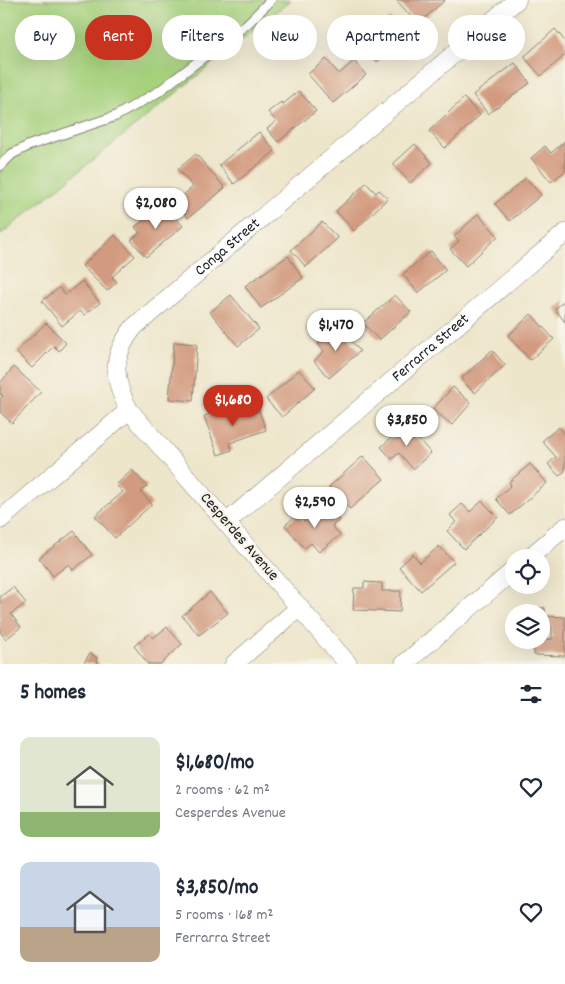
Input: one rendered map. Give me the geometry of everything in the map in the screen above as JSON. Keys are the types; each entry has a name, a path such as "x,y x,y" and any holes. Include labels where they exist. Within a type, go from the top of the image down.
{"street":[{"name":"Conga Street","path":"129,410 119,391 116,374 118,357 124,340 134,327 517,0"},
{"name":"Ferrarra Street","path":"227,522 565,233"},
{"path":"0,520 129,410"},
{"name":"Cesperdes Avenue","path":"129,410 348,664"},
{"path":"542,549 562,535"},
{"path":"404,664 505,578"},
{"path":"234,664 300,607"}],"lane":[{"path":"0,166 12,154 30,145 116,116 158,92 247,24 271,0"}],"green space":[{"path":"0,0 291,0 272,15 253,15 253,31 243,39 243,15 162,15 162,60 217,60 0,235"}],"building":[{"path":"445,0 428,15 410,15 397,1"},
{"path":"555,29 565,41 565,55 541,76 525,56"},
{"path":"326,59 339,74 354,61 366,75 333,103 308,74"},
{"path":"515,63 530,83 488,114 473,95"},
{"path":"299,91 316,111 278,142 267,129 276,121 268,112 281,102 283,104"},
{"path":"464,98 480,115 445,148 429,131"},
{"path":"259,132 275,151 234,184 219,165"},
{"path":"565,141 565,171 551,182 531,158 545,146 551,153"},
{"path":"415,144 432,163 410,183 393,164"},
{"path":"196,154 225,188 188,218 175,202 193,187 178,169"},
{"path":"526,178 541,195 510,221 495,204"},
{"path":"366,183 376,193 379,190 388,198 354,231 336,211"},
{"path":"163,204 183,226 146,257 131,240 140,233 135,227"},
{"path":"478,214 498,236 466,266 450,249 459,241 454,237"},
{"path":"322,222 338,238 306,267 291,250"},
{"path":"115,235 135,256 112,277 117,282 107,291 82,266"},
{"path":"431,251 446,270 418,293 403,274"},
{"path":"288,256 303,278 261,308 245,286"},
{"path":"82,281 100,303 84,315 80,311 62,326 42,301 59,288 65,295"},
{"path":"231,295 259,329 238,346 210,312"},
{"path":"395,295 411,312 379,340 363,323"},
{"path":"565,300 565,322 555,309"},
{"path":"531,314 554,339 530,360 508,336"},
{"path":"46,323 66,343 59,351 54,346 32,368 16,352"},
{"path":"338,326 360,351 329,378 314,361 324,351 318,344"},
{"path":"174,342 197,344 193,401 169,399"},
{"path":"492,350 505,365 475,393 461,379"},
{"path":"14,367 41,392 12,423 0,412 0,399 3,396 0,394 0,383"},
{"path":"299,370 315,388 282,417 266,399"},
{"path":"453,387 471,403 452,425 433,409"},
{"path":"232,406 235,416 258,408 266,430 230,443 232,450 218,455 204,416"},
{"path":"405,425 431,453 413,469 399,453 392,459 381,447"},
{"path":"559,427 565,434 565,471 559,476 548,464 556,457 542,441"},
{"path":"363,456 384,479 350,509 329,487"},
{"path":"530,464 547,483 510,515 496,499 511,485 509,482"},
{"path":"132,470 147,486 141,492 152,504 115,538 95,516 123,492 116,485"},
{"path":"482,501 498,517 464,549 447,531 456,522 450,515 462,504 470,512"},
{"path":"326,504 340,520 332,526 340,535 319,552 311,543 304,548 285,525 298,514 304,522"},
{"path":"74,531 92,555 73,570 69,564 53,576 39,558"},
{"path":"439,546 454,562 421,591 399,567 413,554 420,563"},
{"path":"364,582 382,583 382,591 401,591 400,612 353,610 354,588 364,588"},
{"path":"13,587 26,603 11,614 21,627 6,639 0,632 0,597"},
{"path":"210,592 228,613 199,635 182,616"},
{"path":"550,616 565,617 565,656 534,655 534,649 550,649 552,626 550,626"},
{"path":"167,627 182,644 161,664 148,664 134,646 149,634 153,638"},
{"path":"90,653 97,658 96,661 100,664 83,664"}]}
